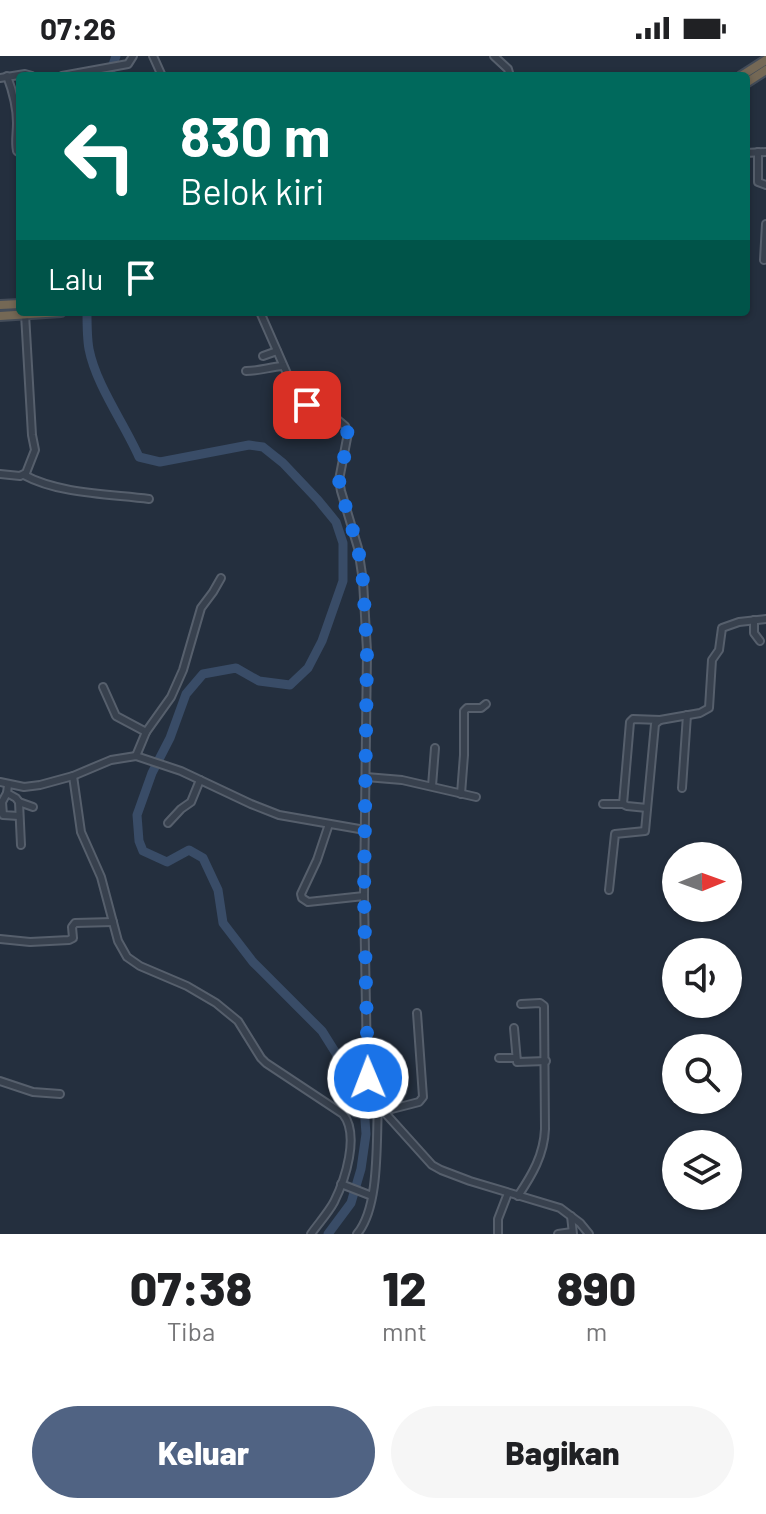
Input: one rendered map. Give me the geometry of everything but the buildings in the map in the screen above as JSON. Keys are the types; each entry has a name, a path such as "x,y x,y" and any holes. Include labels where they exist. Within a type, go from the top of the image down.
{"highway":[{"path":"747,72 766,60"}],"street":[{"path":"77,72 103,65 128,64 133,56"},
{"path":"494,56 509,72"},
{"path":"4,77 16,103 16,148"},
{"path":"762,152 758,182 766,185"},
{"path":"764,260 766,224"},
{"path":"24,475 35,447 25,316"},
{"path":"262,316 294,391 307,405 339,421 348,433 339,480 358,548 367,651 364,896 368,1078 373,1097 436,1168 553,1205 571,1216 589,1234"},
{"path":"263,356 277,351"},
{"path":"246,371 283,366"},
{"path":"307,405 312,392"},
{"path":"0,474 24,475 57,487 149,499"},
{"path":"136,756 146,732 171,697 183,670 201,608 221,578"},
{"path":"623,804 630,721 660,720 705,711 711,705 712,660 719,650 722,628 739,622 766,619"},
{"path":"754,620 754,633 760,641"},
{"path":"103,687 116,716 146,732"},
{"path":"461,794 464,712 467,708 481,708 486,704"},
{"path":"682,788 687,715"},
{"path":"609,890 615,834 645,831 655,724 660,720"},
{"path":"432,786 435,748"},
{"path":"8,789 33,787 73,776 111,760 136,756 181,771 279,815 365,830"},
{"path":"73,776 81,832 101,877 122,950 133,963 187,986 216,1003 238,1021 266,1063 345,1117 350,1126 343,1185 311,1234"},
{"path":"366,777 402,780 476,797"},
{"path":"168,823 191,802 200,780"},
{"path":"0,782 19,802 33,807"},
{"path":"8,789 2,802 3,815 19,816"},
{"path":"19,802 21,845"},
{"path":"603,804 647,808"},
{"path":"329,824 302,898 308,902 364,896"},
{"path":"0,939 30,942 69,940 73,938 72,927 75,923 113,922"},
{"path":"518,1196 535,1168 545,1140 544,1005 521,1004"},
{"path":"381,1108 419,1102 423,1097 417,1013"},
{"path":"514,1028 516,1061 546,1061"},
{"path":"499,1058 516,1058"},
{"path":"0,1081 28,1091 60,1094"},
{"path":"357,1234 366,1221 372,1196 381,1108"},
{"path":"343,1185 372,1196"},
{"path":"498,1234 498,1219 508,1193"},
{"path":"558,1234 573,1233 571,1216"}],"waterway":[{"path":"110,72 116,56"},
{"path":"87,316 93,363 139,457 160,462 249,445 263,447 318,500 336,522 343,543 343,581 322,641 308,668 290,685 259,681 236,668 203,674 186,694 137,815 143,851 167,862 189,850 203,858 218,890 223,923 253,962 322,1031 354,1082 364,1106 366,1134 361,1169 351,1203 328,1234"}],"route":[{"path":"307,405 339,421 347,429 348,440 339,480 358,548 363,581 368,678 364,896 368,1078"}]}
